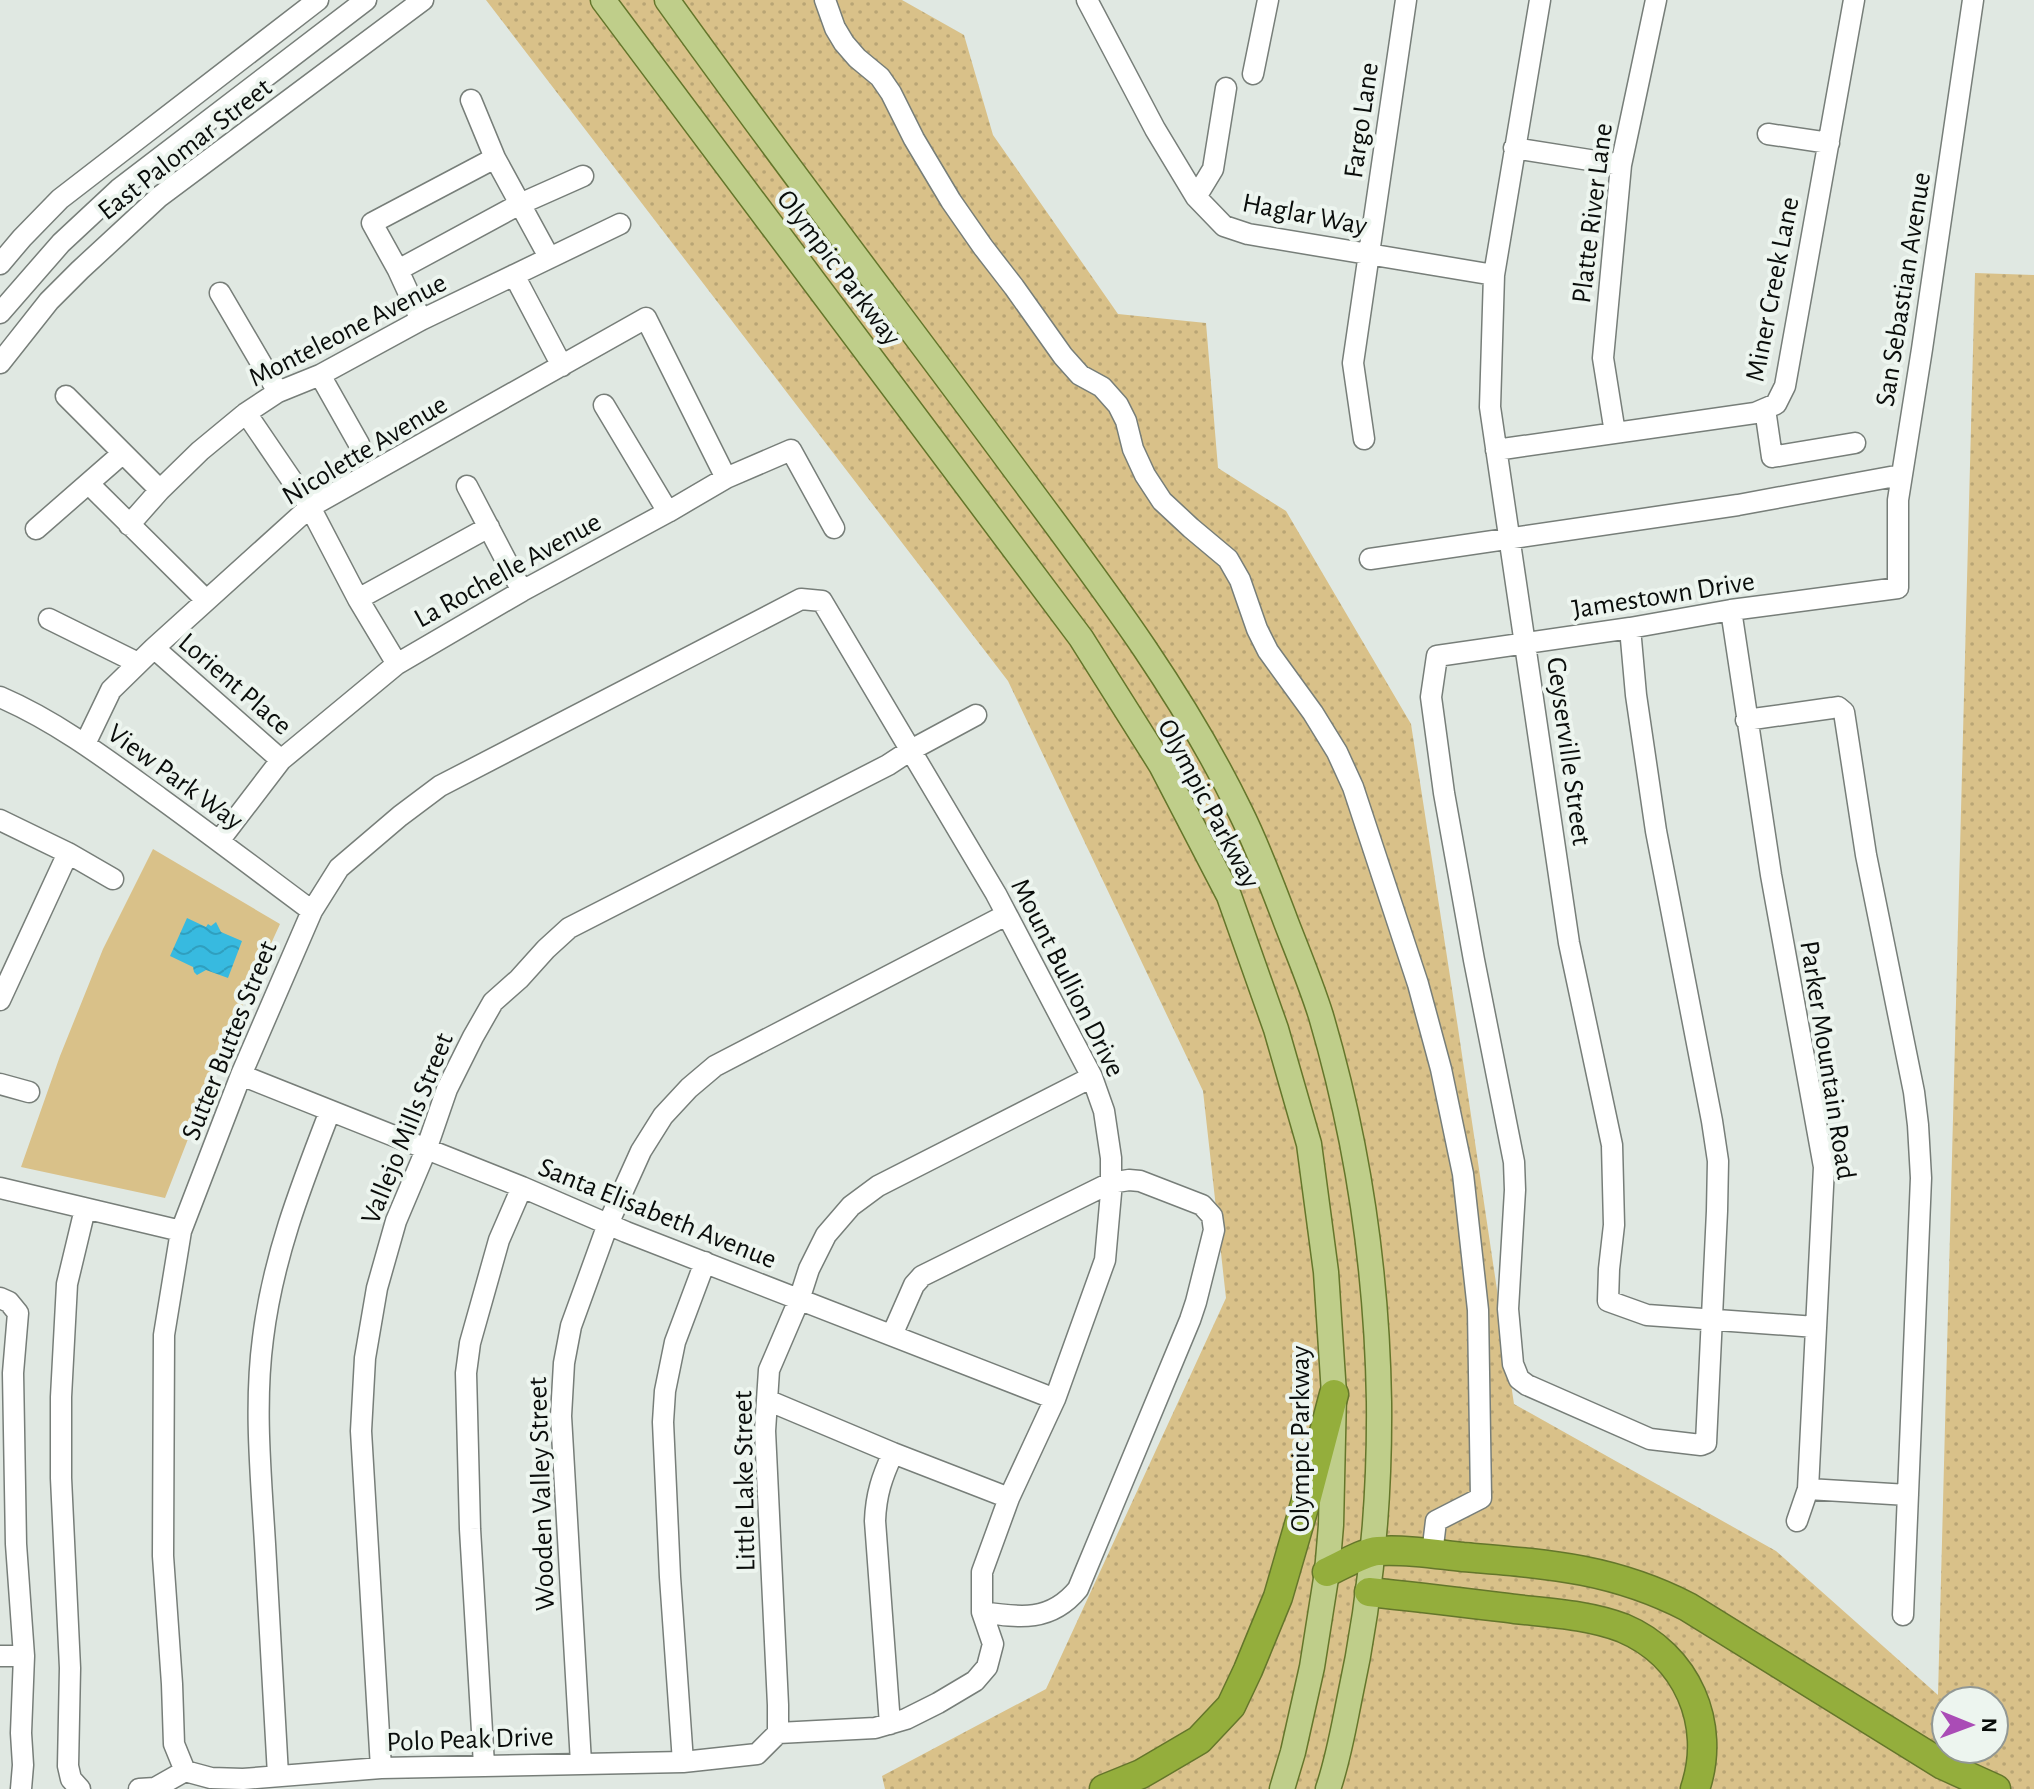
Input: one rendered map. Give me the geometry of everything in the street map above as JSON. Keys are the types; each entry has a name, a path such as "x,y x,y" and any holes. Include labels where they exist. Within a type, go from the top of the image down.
{"highway":[{"path":"1104,1789 1141,1774 1199,1740 1231,1706 1278,1597 1334,1394"},
{"path":"1327,1572 1374,1551 1575,1568 1645,1587 1688,1607 1943,1765 1996,1789"},
{"path":"1369,1592 1582,1617 1621,1627 1643,1639 1674,1665 1696,1703 1703,1746 1695,1789"}],"main road":[{"name":"Olympic Parkway","path":"603,0 1081,638 1161,765 1229,896 1276,1029 1309,1144 1326,1272 1334,1394 1327,1572 1312,1667 1282,1789"},
{"name":"Olympic Parkway","path":"667,0 1124,616 1203,742 1240,811 1268,874 1321,1016 1350,1130 1369,1238 1378,1334 1379,1433 1374,1551 1369,1592 1354,1681 1328,1789"}],"street":[{"name":"East Palomar Street","path":"0,264 60,199 318,0"},
{"path":"0,313 61,243 119,189 366,0"},
{"name":"East Palomar Street","path":"0,363 49,301 159,197 423,0"},
{"path":"825,0 844,43 880,77 891,93 943,189 983,247 1063,356 1080,375 1102,387 1118,405 1126,421 1133,449 1162,501 1228,559 1240,580 1268,651 1313,713 1337,752 1353,787 1418,984 1441,1069 1463,1174 1473,1251 1478,1310 1481,1498 1436,1521 1432,1554"},
{"name":"Haglar Way","path":"1087,0 1155,129 1196,197 1224,226 1248,234 1494,275"},
{"path":"1253,74 1268,0"},
{"name":"Fargo Lane","path":"1364,439 1353,363 1406,0"},
{"name":"Geyserville Street","path":"1540,0 1494,275 1490,407 1569,943 1612,1145 1614,1225 1608,1301 1647,1315 1816,1327"},
{"name":"Platte River Lane","path":"1615,433 1603,358 1621,165 1656,0"},
{"name":"Miner Creek Lane","path":"1496,450 1755,413 1776,404 1785,386 1854,0"},
{"name":"San Sebastian Avenue","path":"1898,588 1901,475 1973,0"},
{"path":"1196,197 1213,169 1226,88"},
{"path":"471,100 495,158 549,257"},
{"path":"1768,134 1829,143"},
{"path":"1514,148 1621,165"},
{"path":"421,320 372,223 495,158"},
{"path":"398,270 520,204 583,176"},
{"name":"Monteleone Avenue","path":"129,525 200,451 246,413 278,392 320,375 421,320 620,224"},
{"path":"514,275 562,366"},
{"path":"220,293 278,392"},
{"name":"Nicolette Avenue","path":"85,744 111,690 310,507 646,318 726,478"},
{"path":"320,375 359,444"},
{"path":"66,396 160,490"},
{"path":"604,405 668,512"},
{"path":"1765,409 1772,457 1855,443"},
{"path":"246,413 310,507 358,599 397,664"},
{"name":"La Rochelle Avenue","path":"219,841 281,760 397,664 726,478 791,450 834,528"},
{"path":"36,529 123,453"},
{"path":"1370,559 1738,505 1901,475"},
{"path":"89,484 206,600"},
{"path":"467,486 522,591"},
{"path":"358,599 489,527"},
{"name":"Jamestown Drive","path":"1712,1321 1706,1443 1701,1445 1650,1439 1629,1431 1527,1385 1515,1373 1508,1309 1514,1162 1444,793 1431,697 1437,656 1731,610 1898,588"},
{"name":"Mount Bullion Drive","path":"778,1733 875,1728 906,1719 975,1681 987,1667 993,1644 982,1612 982,1572 1009,1498 1055,1399 1105,1260 1111,1193 1111,1158 1104,1111 1092,1077 988,880 822,601 801,599"},
{"name":"Sutter Buttes Street","path":"185,1771 174,1744 163,1556 164,1335 181,1231 241,1075 312,911 339,868 440,786 801,599"},
{"name":"Parker Mountain Road","path":"1731,610 1771,875 1824,1167 1808,1489 1797,1521"},
{"path":"49,619 138,663"},
{"path":"1630,628 1636,695 1656,831 1716,1143 1717,1211 1712,1321"},
{"name":"Lorient Place","path":"154,648 281,760"},
{"name":"View Park Way","path":"0,697 85,744 312,911"},
{"path":"1746,720 1838,707 1844,712 1866,855 1914,1092 1921,1178 1903,1615"},
{"name":"Vallejo Mills Street","path":"381,1768 361,1467 362,1394 368,1334 396,1221 453,1075 493,1002 569,928 888,765 976,715"},
{"path":"0,820 113,879"},
{"path":"0,1000 68,853"},
{"name":"Wooden Valley Street","path":"581,1763 561,1416 564,1363 571,1326 608,1224 641,1151 663,1116 715,1066 1006,915"},
{"name":"Santa Elisabeth Avenue","path":"241,1075 608,1224 1055,1399"},
{"name":"Little Lake Street","path":"778,1733 765,1431 769,1370 809,1269 826,1235 864,1195 1092,1077"},
{"path":"0,1084 29,1092"},
{"path":"278,1775 260,1460 260,1370 277,1261 330,1111"},
{"path":"892,1335 914,1285 922,1276 1110,1183 1140,1181 1202,1205 1212,1216 1214,1230 1196,1302 1078,1589 1066,1602 1031,1617 982,1612"},
{"path":"484,1765 470,1529 466,1373 470,1343 486,1282 499,1240 522,1187"},
{"path":"0,1188 181,1231"},
{"path":"80,1789 71,1779 68,1766 70,1668 61,1478 61,1397 67,1284 85,1209"},
{"path":"683,1762 663,1422 665,1391 675,1342 705,1262"},
{"path":"0,1298 9,1302 18,1313 7,1372 8,1511 24,1656 21,1789"},
{"path":"767,1400 1009,1498"},
{"path":"890,1724 875,1521 879,1484 893,1453"},
{"path":"1808,1489 1908,1495"},
{"path":"0,1656 24,1656"},
{"name":"Polo Peak Drive","path":"185,1771 211,1778 243,1779 381,1768 683,1762 757,1754 778,1733"},
{"path":"139,1789 155,1788 185,1771"}],"shaded area":[{"path":"486,0 902,0 964,35 993,135 1118,314 1206,323 1218,468 1286,511 1411,724 1514,1404 1776,1551 1930,1688 1930,1765 2010,1765 2010,1685 1938,1685 1975,273 2034,275 2034,1789 885,1789 882,1776 1046,1689 1226,1298 1203,1091 1008,681"},
{"path":"153,849 280,924 225,1044 165,1198 21,1167 60,1056 103,949"}],"water":[{"path":"187,918 206,927 216,922 221,932 242,941 228,978 206,970 197,975 193,967 170,956"}]}
